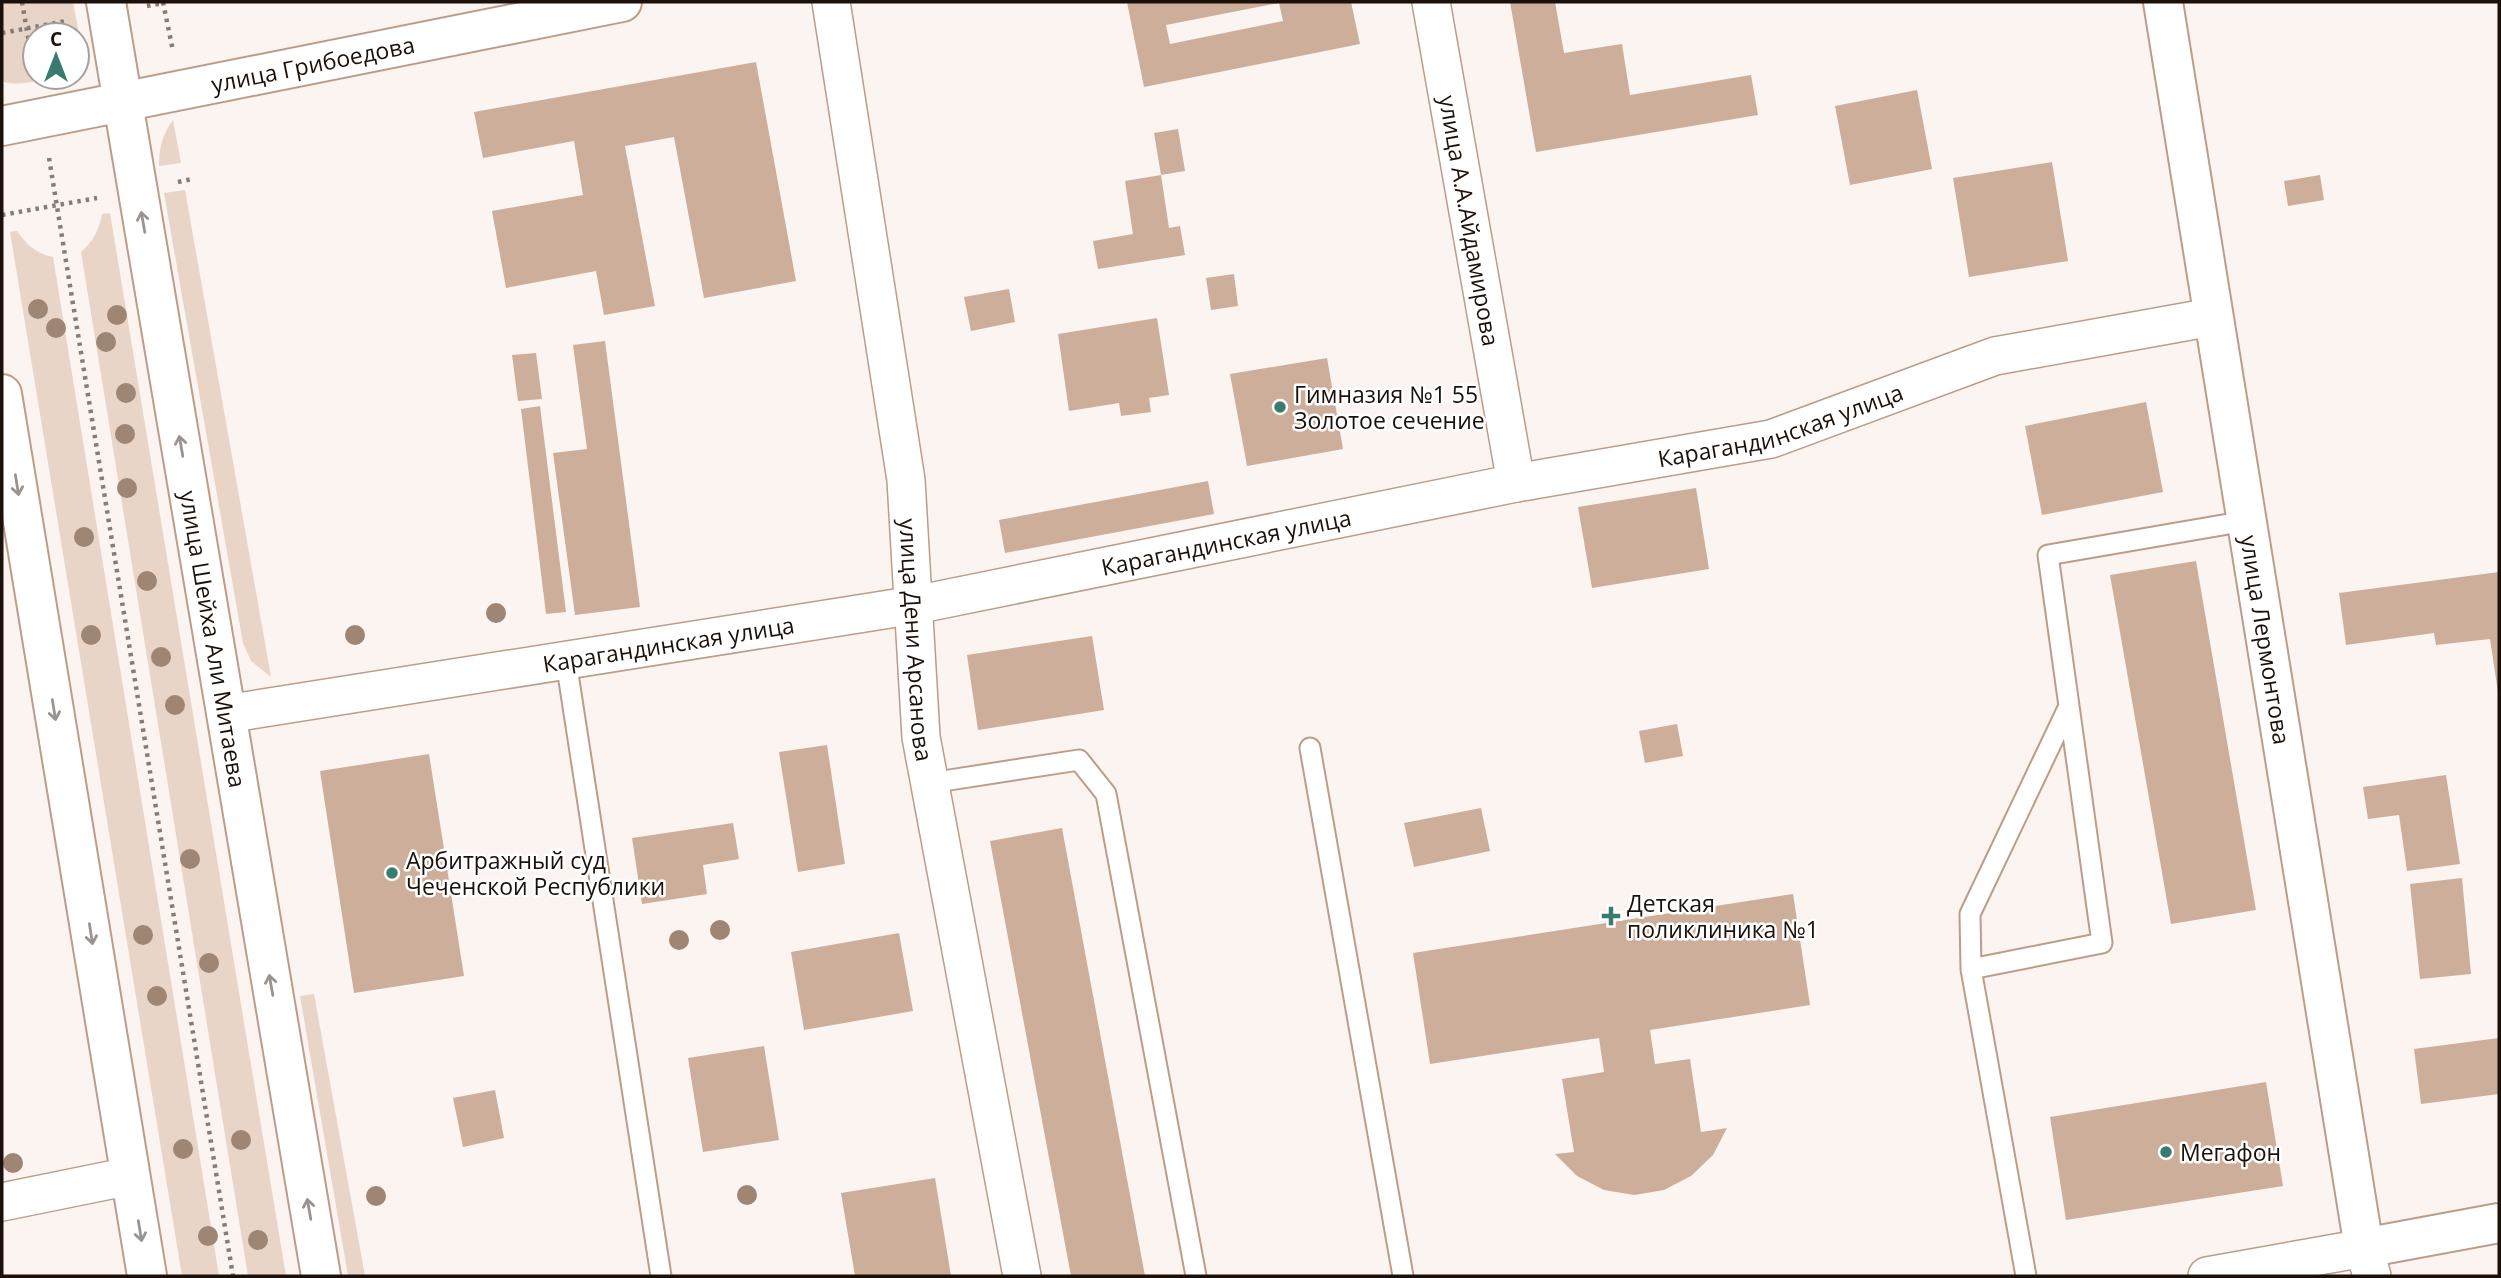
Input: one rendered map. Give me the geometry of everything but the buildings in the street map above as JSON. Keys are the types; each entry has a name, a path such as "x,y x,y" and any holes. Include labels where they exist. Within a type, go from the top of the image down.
{"main road":[{"name":"улица Шейха Али Митаева","path":"106,2 321,1276"},
{"name":"улица Грибоедова","path":"2,126 622,2"},
{"name":"улица Лермонтова","path":"2162,2 2368,1262"},
{"path":"2,394 147,1276"},
{"path":"2368,1262 2499,1223"}],"street":[{"name":"улица Дени Арсанова","path":"831,2 906,480 921,737 1023,1276"},
{"name":"улица А.А.Айдамирова","path":"1431,2 1516,482"},
{"name":"Карагандинская улица","path":"226,714 915,605 1516,482 1771,439 1995,356 2212,317"},
{"path":"2,1202 130,1176"},
{"path":"2207,1276 2368,1262"}],"lane":[{"path":"1971,969 2102,943 2048,555 2246,520"},
{"path":"566,662 661,1276"},
{"path":"2026,1276 1971,969 1970,914 2069,706"},
{"path":"1310,748 1403,1276"},
{"path":"930,783 1079,760 1106,794 1196,1276"}],"path":[{"path":"22,2 58,206 233,1276"}],"shaded area":[{"path":"2,2 73,2 77,21 21,21 21,83 2,81"},
{"path":"173,120 181,163 159,166 162,142"},
{"path":"185,190 271,677 251,661 243,643 164,193"},
{"path":"110,213 286,1276 248,1276 81,252 95,235 102,214"},
{"path":"17,231 32,248 53,257 219,1276 182,1276 10,232"},
{"path":"314,994 365,1276 348,1276 300,996"}],"place":[{"name":"Гимназия №1 55 Золотое сечение","path":"1280,407"},
{"name":"Арбитражный суд Чеченской Республики","path":"392,873"},
{"name":"Детская поликлиника №1","path":"1611,916"},
{"name":"Мегафон","path":"2166,1152"}]}
